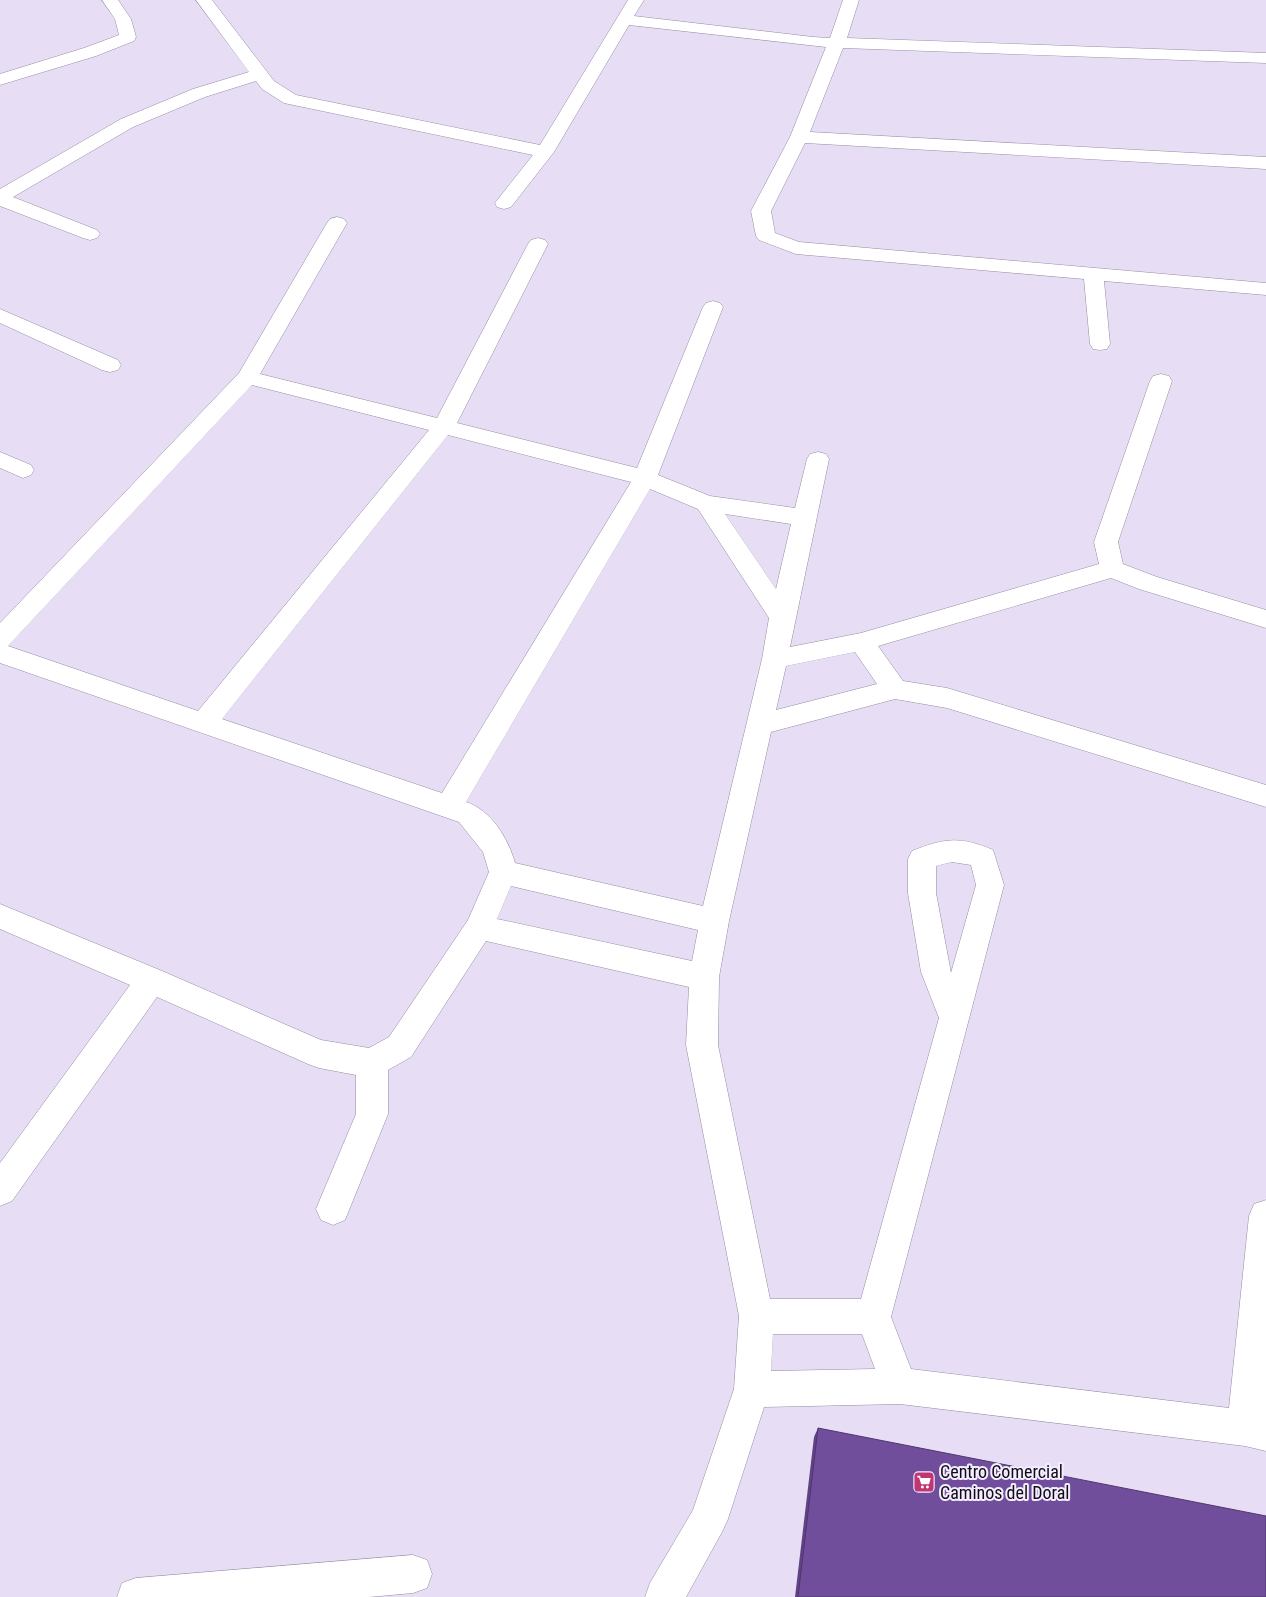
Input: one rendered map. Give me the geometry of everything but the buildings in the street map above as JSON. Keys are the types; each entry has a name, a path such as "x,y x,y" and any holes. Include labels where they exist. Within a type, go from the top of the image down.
{"street":[{"path":"0,80 90,52 128,37 123,19 110,0"},
{"path":"204,0 268,85 290,99 545,152"},
{"path":"504,202 545,152 636,0"},
{"path":"851,0 837,42 799,137 761,211 766,236 796,248 1266,289"},
{"path":"624,20 813,42 1266,58"},
{"path":"0,198 127,123 199,93 260,74"},
{"path":"799,137 1266,163"},
{"path":"0,198 90,234"},
{"path":"0,639 247,377 336,223"},
{"path":"204,722 444,426 538,244"},
{"path":"1093,273 1100,344"},
{"path":"448,807 645,478 713,307"},
{"path":"0,315 110,366"},
{"path":"247,377 645,478 706,503 806,518"},
{"path":"1112,569 1106,542 1161,381"},
{"path":"0,459 24,470"},
{"path":"664,1597 709,1519 752,1389 756,1316 702,1045 704,977 714,921 775,659 782,618 818,459"},
{"path":"706,503 782,618"},
{"path":"775,659 861,642 1112,569 1148,583 1266,619"},
{"path":"861,642 895,689"},
{"path":"0,653 469,814 496,847 503,872 480,927 400,1047 372,1063 319,1054 152,980 0,916"},
{"path":"760,725 895,689 947,698 1266,796"},
{"path":"503,872 714,921"},
{"path":"480,927 704,977"},
{"path":"0,1190 152,980"},
{"path":"900,1386 884,1348 874,1317 955,1020"},
{"path":"333,1209 372,1114 372,1063"},
{"path":"752,1389 900,1386 1256,1430 1266,1216"},
{"path":"756,1316 874,1317"},
{"path":"136,1597 413,1574"}],"place":[{"name":"Centro Comercial Caminos del Doral","path":"924,1482"}]}
